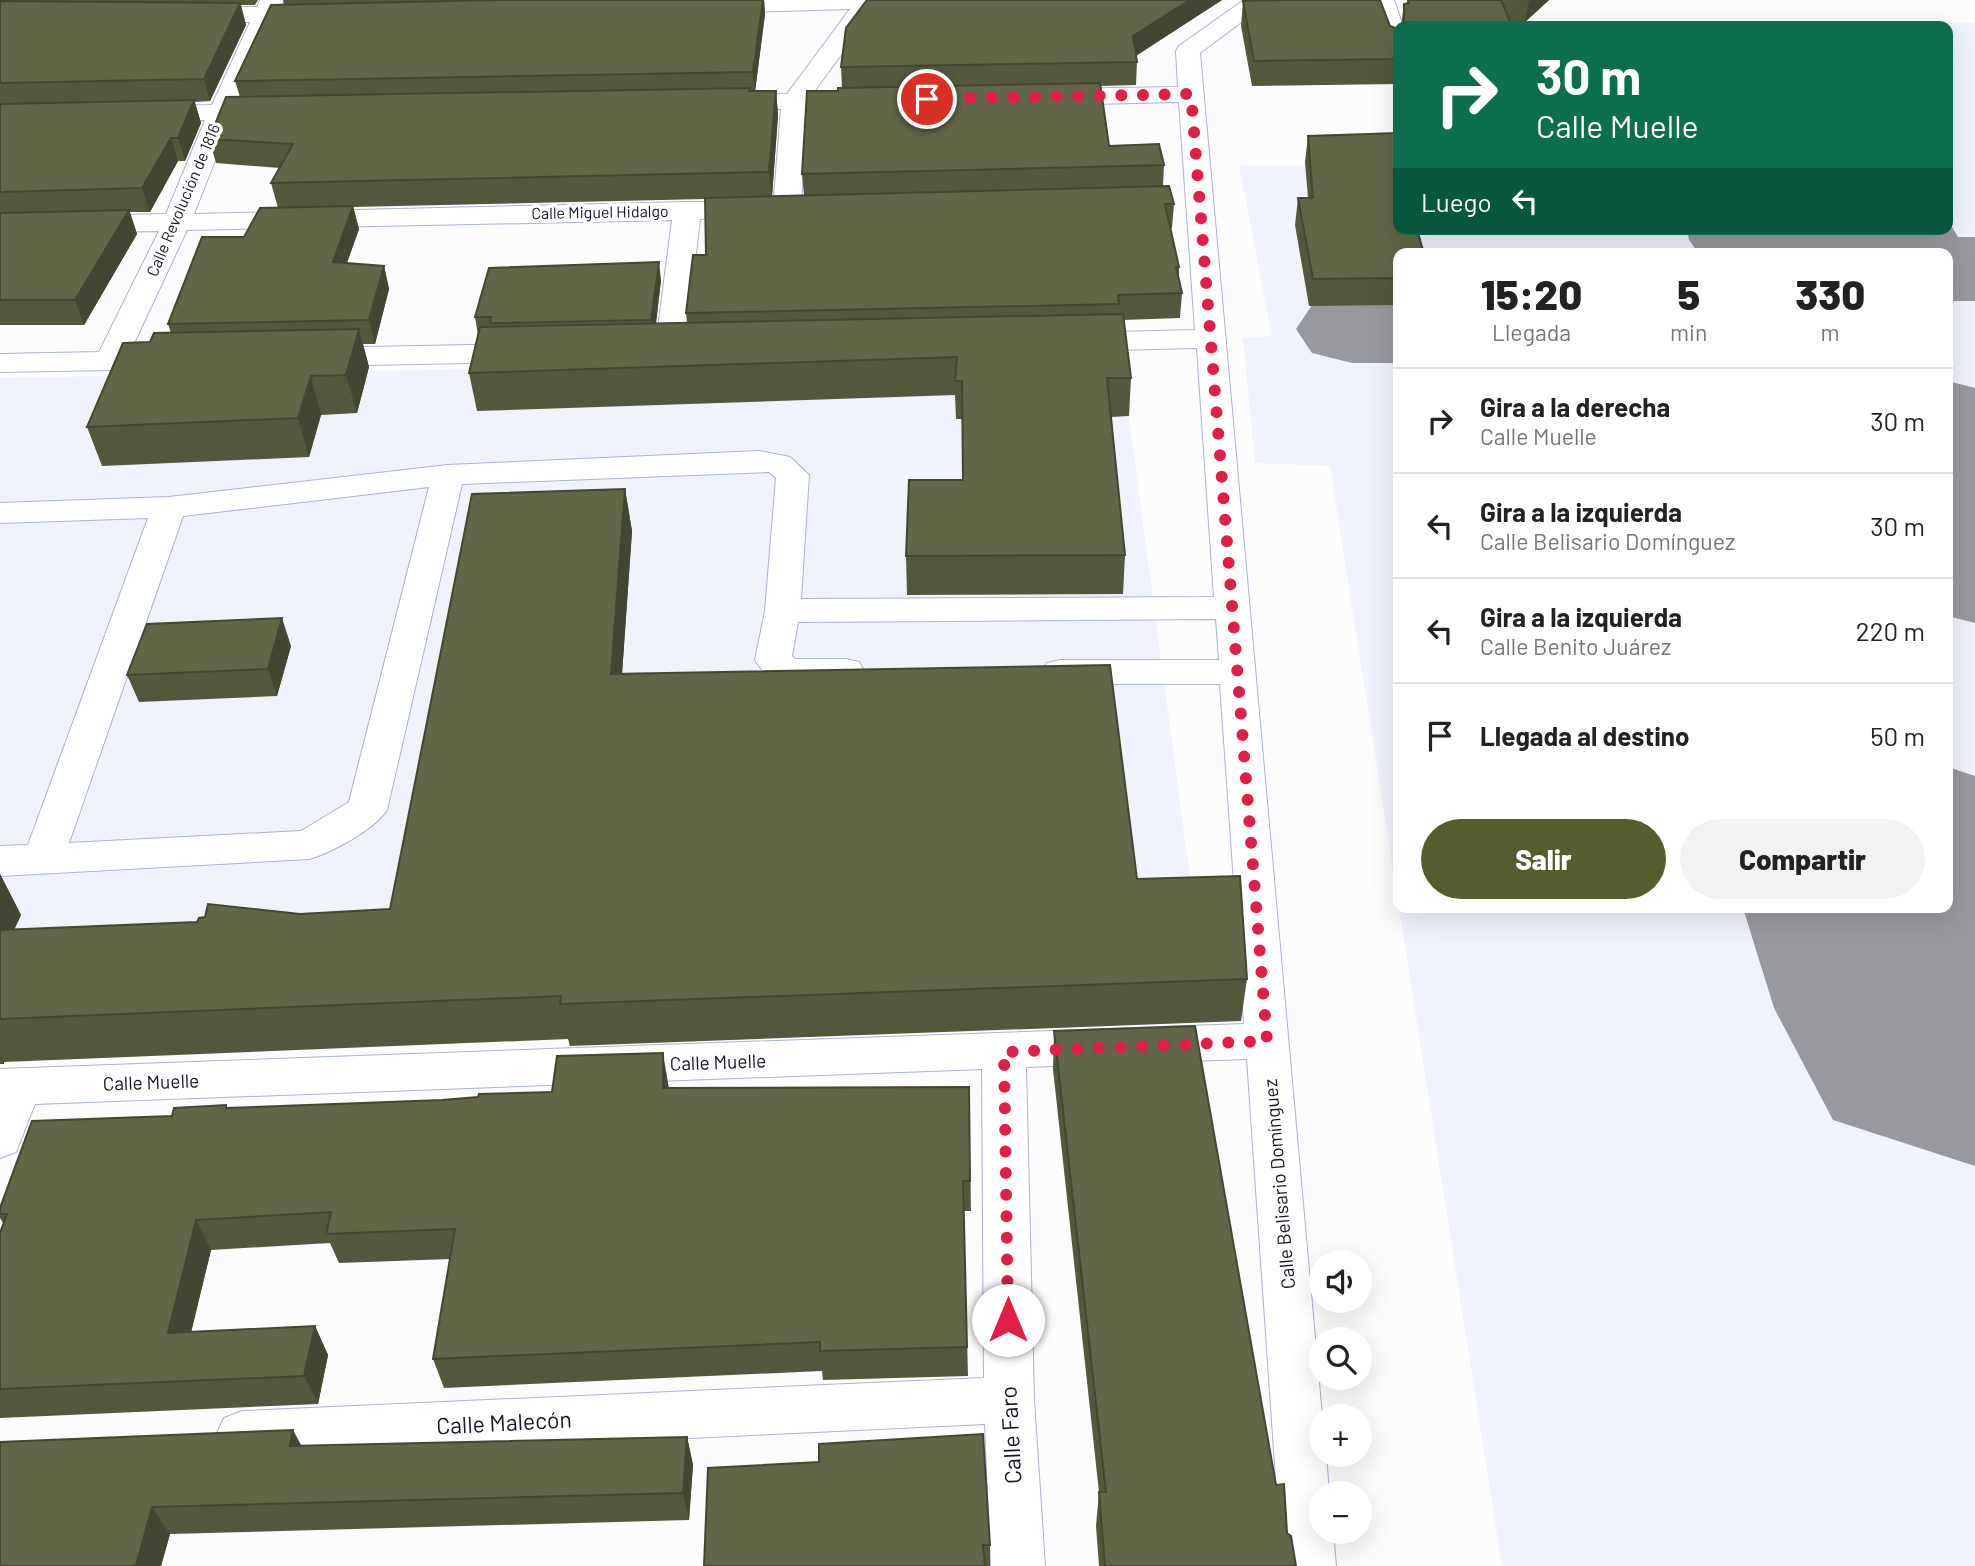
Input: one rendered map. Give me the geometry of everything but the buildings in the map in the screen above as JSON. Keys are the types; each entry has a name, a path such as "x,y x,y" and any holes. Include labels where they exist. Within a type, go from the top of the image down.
{"street":[{"path":"690,7 929,0"},
{"path":"1382,0 1393,31"},
{"path":"787,210 794,102 869,2"},
{"name":"Calle Belisario Domínguez","path":"1242,4 1188,51 1191,94 1186,200 1211,339 1309,1566"},
{"path":"167,14 268,8 347,13"},
{"name":"Calle Revolución de 1816","path":"110,361 177,222 221,112 268,8"},
{"path":"1027,97 1191,94"},
{"path":"696,104 876,100"},
{"path":"124,114 291,111"},
{"name":"Calle Miguel Hidalgo","path":"0,226 814,209"},
{"path":"670,351 687,211"},
{"path":"1045,343 1211,339"},
{"path":"287,358 561,353"},
{"path":"0,363 192,360"},
{"path":"0,513 169,507 448,475 759,461 779,464 793,475 783,611 774,660 786,671 882,671"},
{"path":"0,861 309,845 367,810 448,475"},
{"path":"43,859 169,507"},
{"path":"783,611 1233,608"},
{"path":"1033,672 1238,673"},
{"name":"Calle Muelle","path":"10,1087 1267,1041"},
{"name":"Calle Faro","path":"1004,1052 1009,1400 1018,1566"},
{"path":"0,1139 10,1087"},
{"name":"Calle Malecón","path":"193,1437 1009,1400"}],"shaded area":[{"path":"1953,23 1975,23 1975,1566 1502,1566 1400,913 1953,913 1953,248 1393,248 1393,870 1330,466 1255,463 1243,338 1272,336 1239,165 1393,167 1393,235 1953,235"},
{"path":"1121,357 1195,916 0,955 0,378"}],"taxiway":[{"path":"1741,235 1742,240"},
{"path":"1953,269 1975,269"},
{"path":"1352,329 1393,329"}],"runway":[{"path":"1826,235 1832,248"},
{"path":"1953,483 1975,526"},
{"path":"1937,913 1975,1008"}],"route":[{"path":"927,99 1191,94 1267,1041 1004,1052 1008,1320"}]}
